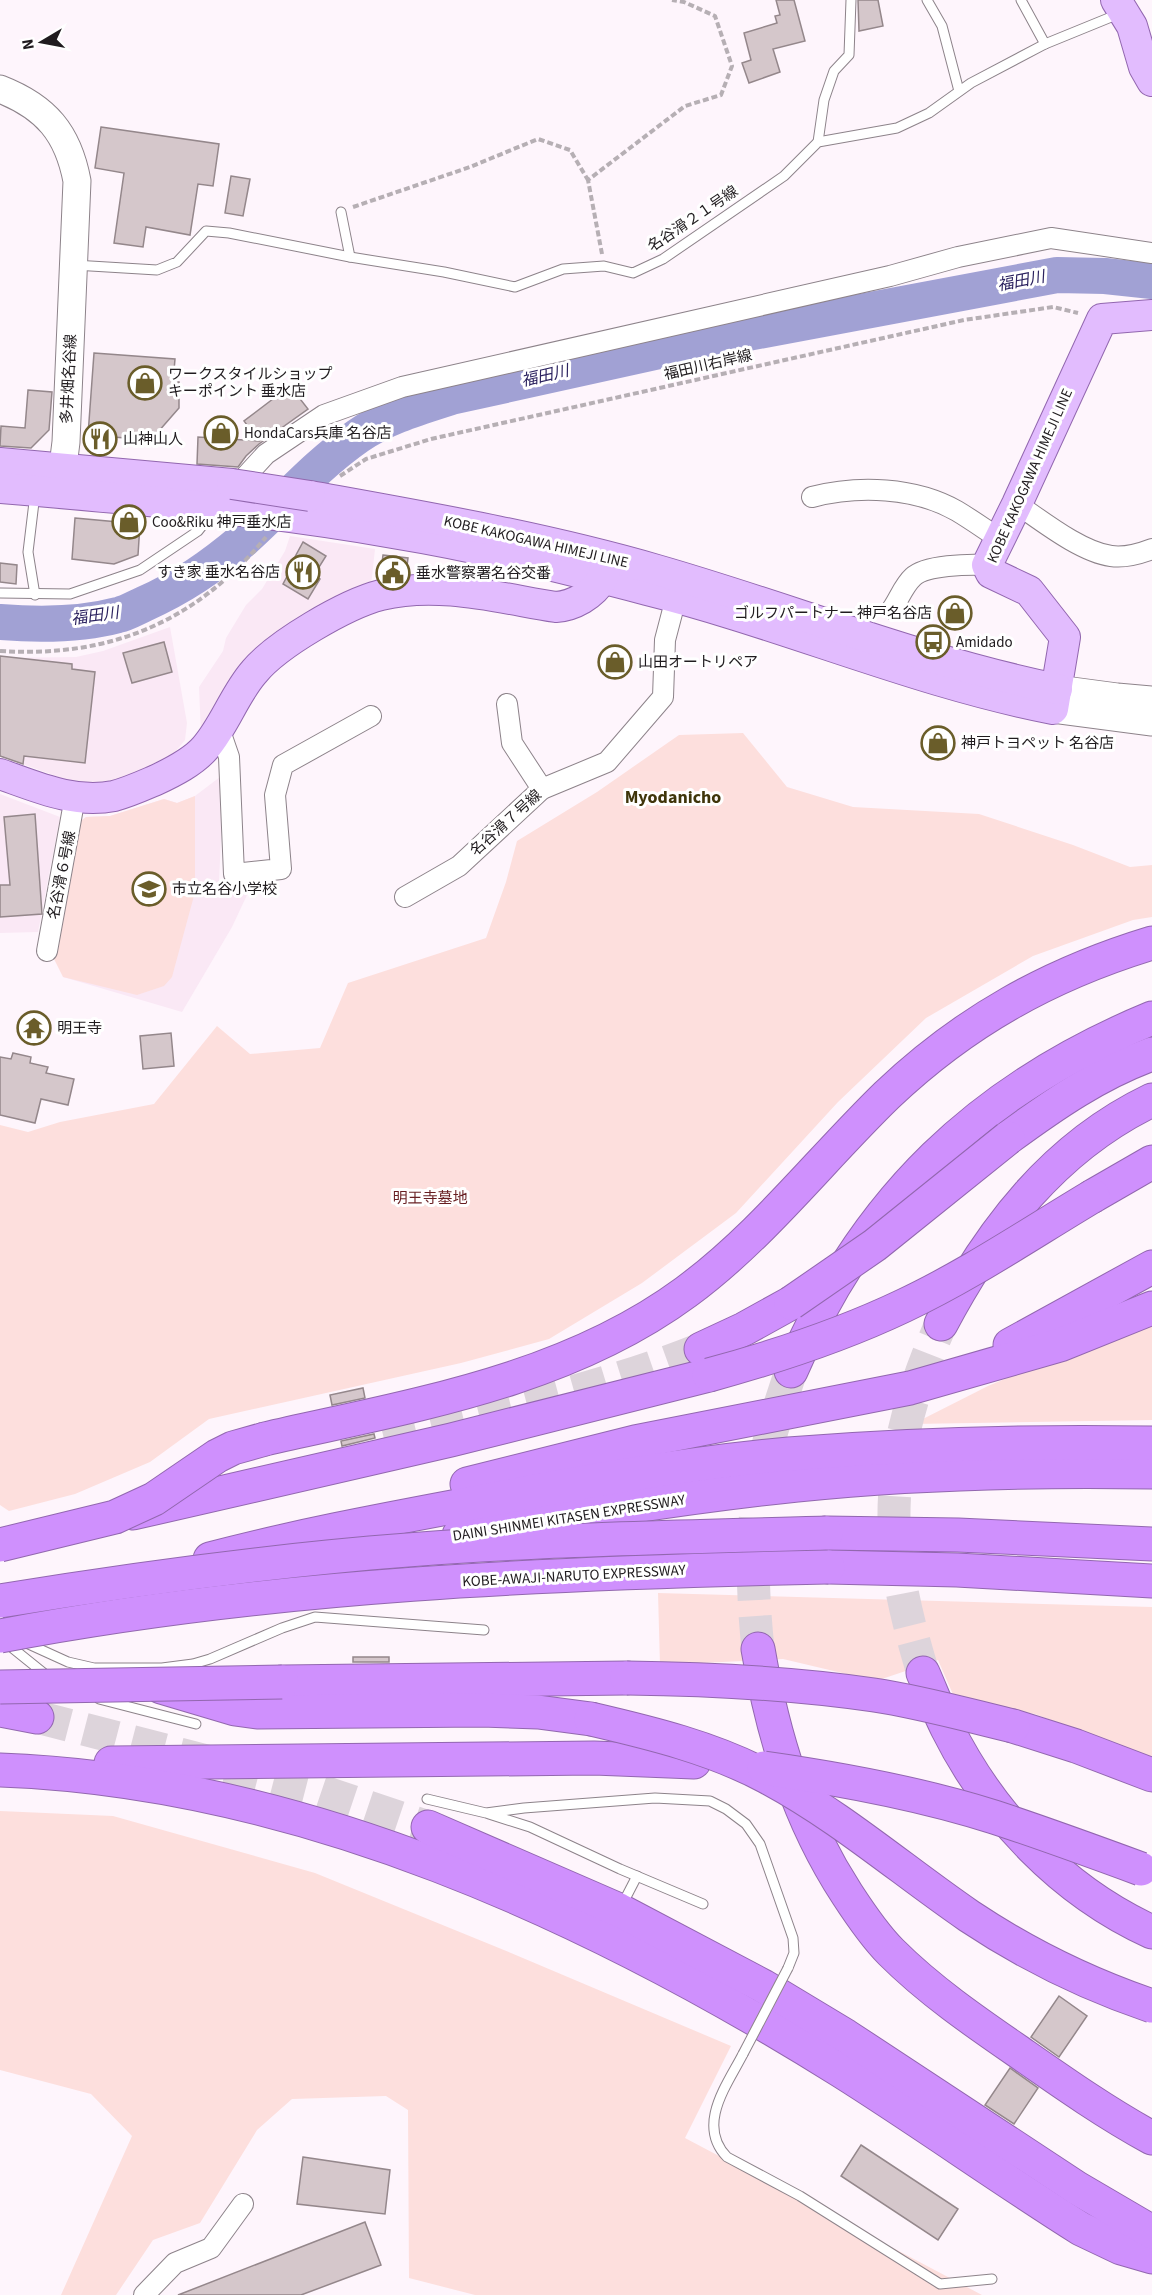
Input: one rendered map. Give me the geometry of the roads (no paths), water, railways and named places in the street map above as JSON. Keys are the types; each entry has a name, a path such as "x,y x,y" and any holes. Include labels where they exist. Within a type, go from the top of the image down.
{"highway":[{"path":"5,1547 114,1514 154,1499 217,1456 233,1448 442,1398 500,1381 591,1348 639,1323 685,1293 731,1256 778,1211 887,1095 970,1027 1057,978 1106,957 1152,943"},
{"path":"791,1371 822,1306 856,1251 895,1197 936,1155 977,1118 1021,1086 1075,1053 1112,1034 1152,1018"},
{"path":"705,1362 875,1245 1008,1138 1053,1105 1098,1078 1152,1054"},
{"path":"941,1324 963,1281 992,1238 1025,1196 1060,1162 1099,1132 1152,1100"},
{"path":"114,1514 274,1481 462,1438 705,1362 814,1343 904,1306 954,1280 1152,1162"},
{"path":"865,1397 950,1370 1002,1349 1152,1267"},
{"path":"237,1552 433,1493 546,1462 634,1442 910,1388 1049,1348 1152,1308"},
{"name":"DAINI SHINMEI KITASEN EXPRESSWAY","path":"0,1656 67,1616 237,1552 527,1492 659,1470 788,1454 934,1445 1152,1443"},
{"name":"DAINI SHINMEI KITASEN EXPRESSWAY","path":"0,1623 67,1616 247,1582 391,1548 664,1501 799,1485 941,1474 1077,1470 1152,1472"},
{"path":"0,1601 180,1574 330,1557 497,1544 826,1533 958,1535 1152,1544"},
{"name":"KOBE-AWAJI-NARUTO EXPRESSWAY","path":"0,1637 185,1607 338,1591 512,1578 828,1567 968,1571 1152,1581"},
{"path":"758,1649 777,1739 792,1784 812,1832 862,1917 889,1950 924,1983 957,2009 1152,2138"},
{"path":"923,1673 947,1728 971,1770 994,1805 1026,1842 1056,1870 1091,1897 1152,1932"},
{"path":"282,1697 627,1678 697,1679 809,1686 876,1695 1013,1726 1152,1774"},
{"path":"9,1705 133,1683 282,1697 538,1712 591,1719 674,1740 766,1776 854,1831 969,1915 1015,1945 1060,1970 1152,2006"},
{"path":"0,1768 222,1761 594,1758 694,1762 761,1768 871,1785 993,1817 1147,1870"},
{"path":"0,1768 103,1778 171,1788 242,1803 336,1830 481,1883 643,1958 732,2006 842,2071 1081,2229 1121,2248 1152,2257"},
{"path":"428,1813 620,1910 763,1986 846,2036 1077,2188 1152,2232"}],"main road":[{"path":"1131,16 1144,67 1152,81"},
{"name":"KOBE KAKOGAWA HIMEJI LINE","path":"1055,699 1065,637 1029,591 991,573 987,566 1102,318 1152,315"},
{"name":"KOBE KAKOGAWA HIMEJI LINE","path":"0,463 52,484"},
{"name":"KOBE KAKOGAWA HIMEJI LINE","path":"0,488 52,484 224,496 498,532 605,568 676,598 764,624 936,681 1055,699"},
{"name":"KOBE KAKOGAWA HIMEJI LINE","path":"605,568 749,597 1055,699"},
{"name":"KOBE KAKOGAWA HIMEJI LINE","path":"0,774 51,792 75,797 113,796 161,778 189,762 200,753 219,728 240,690 256,669 304,633 367,600 397,592 435,589 556,607 568,606 582,599 605,568"}],"street":[{"path":"0,89 21,98 36,108 51,122 65,139 69,148 77,181 74,265"},
{"path":"0,107 29,124 46,139 58,158 71,194 74,265"},
{"path":"224,496 266,454 324,415 402,387 890,276 958,257 1051,238 1152,253"},
{"name":"多井畑名谷線","path":"52,484 66,442 74,265"},
{"path":"812,497 832,492 869,490 916,495 955,510 1000,539"},
{"path":"1017,504 1076,543 1110,556 1138,555 1152,549"},
{"path":"892,609 912,578 921,570 974,564 987,566"},
{"name":"名谷滑７号線","path":"405,897 459,866 542,789 607,762 663,697 665,640 676,598"},
{"path":"1055,699 1117,697 1152,700"},
{"path":"1055,699 1152,722"},
{"path":"507,704 512,742 542,789"},
{"path":"219,728 229,757 234,874 281,869 275,795 283,765 371,716"},
{"name":"名谷滑６号線","path":"47,951 75,797"},
{"path":"144,2295 175,2263 211,2248 243,2204"}],"lane":[{"path":"851,0 849,55 834,71 824,100 818,142 897,128 929,113 959,91 1045,44 1131,16"},
{"path":"927,0 942,26 959,91"},
{"path":"1021,0 1045,44"},
{"name":"名谷滑２１号線","path":"74,265 157,270 177,262 206,231 229,233 515,287 563,269 604,266 633,273 663,259 784,176 818,142"},
{"path":"341,212 350,257"},
{"path":"35,595 28,552 52,484"},
{"path":"0,593 70,594 140,570 198,531 208,521 224,496"},
{"path":"0,1631 68,1662 94,1668 162,1668 210,1659 282,1628 315,1617 484,1630"},
{"path":"0,1637 31,1665 51,1679 84,1695 196,1724"},
{"path":"428,1813 486,1813 655,1798 710,1801 726,1809 746,1824 760,1844 793,1938 794,1953 715,2110 713,2120 719,2146 727,2157 800,2196 940,2284 992,2279"},
{"path":"486,1813 530,1827 703,1904"},
{"path":"620,1910 637,1876"}],"waterway":[{"name":"福田川","path":"0,622 44,624 89,621 121,614 171,591 208,568 231,550 313,473 368,429 391,418 451,397 705,341 1057,275 1105,276 1152,281"}],"tunnel":[{"path":"923,1673 907,1616 900,1578 895,1539 895,1495 897,1469 907,1419 922,1371 941,1324"},
{"path":"384,1439 584,1389 701,1349"},
{"path":"758,1649 753,1583 755,1517 768,1447 791,1371"},
{"path":"37,1717 315,1789 428,1827"}],"place":[{"name":"ワークスタイルショップ キーポイント 垂水店","path":"145,383"},
{"name":"HondaCars兵庫 名谷店","path":"221,433"},
{"name":"山神山人","path":"100,439"},
{"name":"Coo&Riku 神戸垂水店","path":"129,522"},
{"name":"すき家 垂水名谷店","path":"303,572"},
{"name":"垂水警察署名谷交番","path":"393,573"},
{"name":"ゴルフパートナー 神戸名谷店","path":"955,613"},
{"name":"Amidado","path":"933,642"},
{"name":"山田オートリペア","path":"615,662"},
{"name":"神戸トヨペット 名谷店","path":"938,743"},
{"name":"市立名谷小学校","path":"149,889"},
{"name":"明王寺","path":"34,1028"}],"district":[{"name":"Myodanicho","path":"673,797"}],"park label":[{"name":"明王寺墓地","path":"430,1198"}]}
